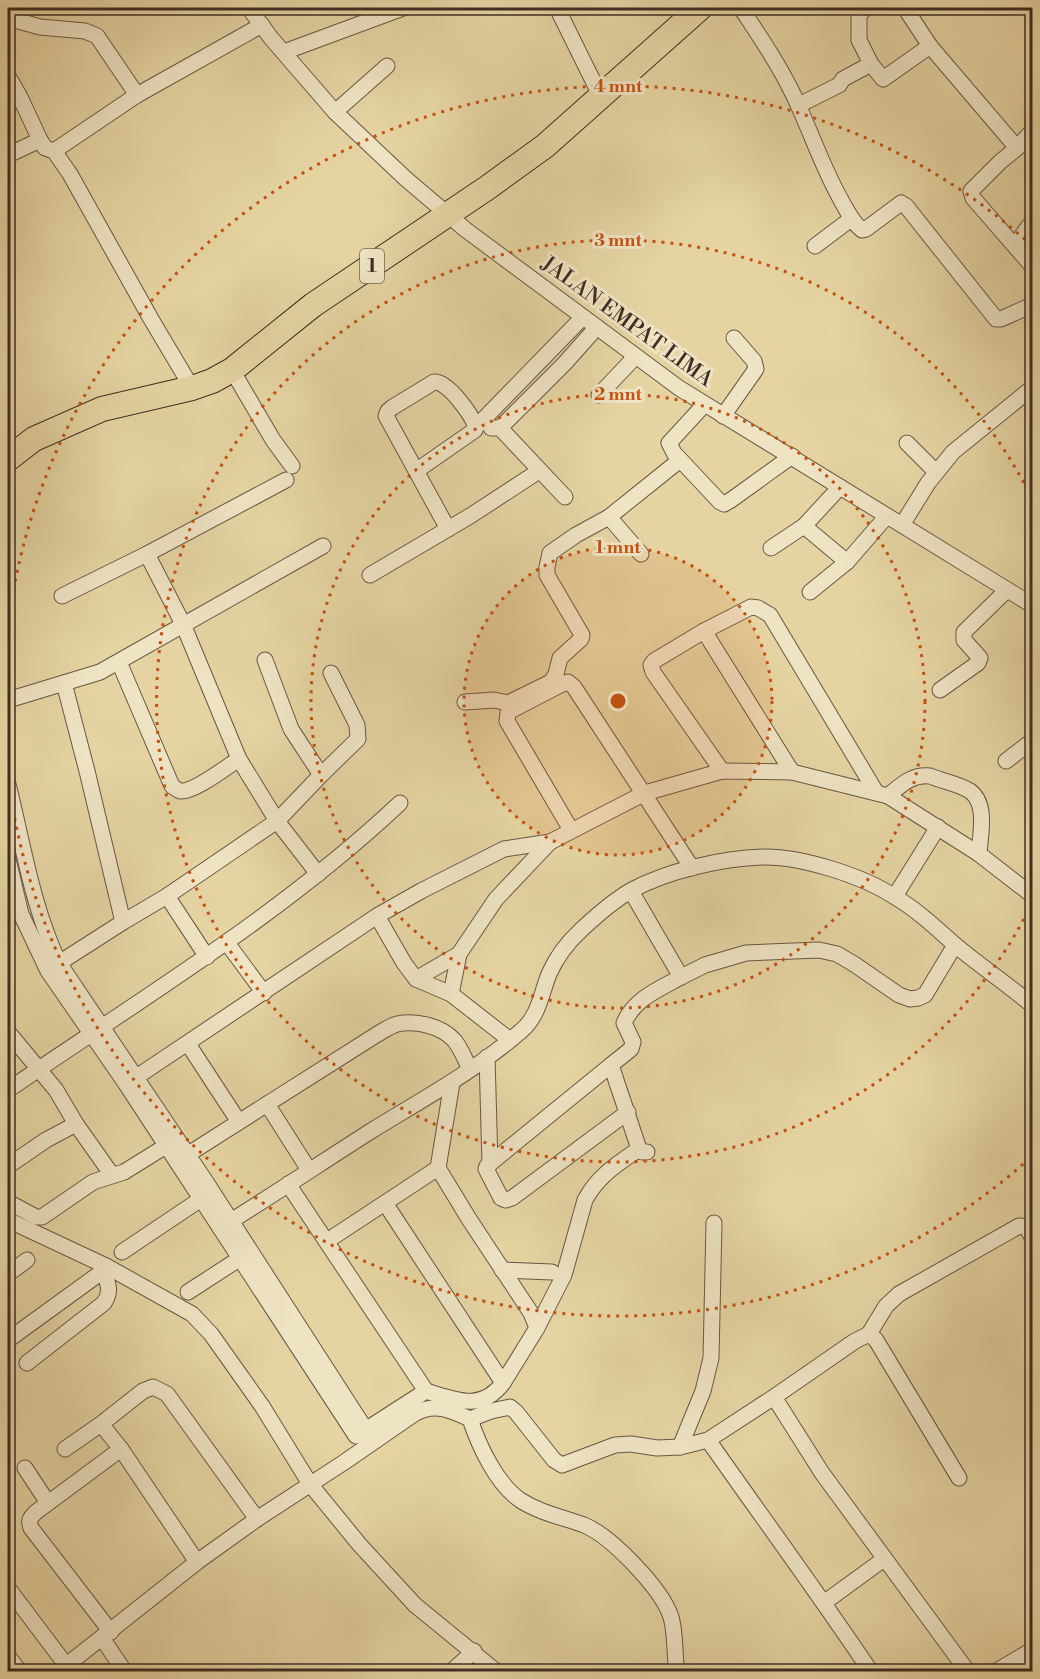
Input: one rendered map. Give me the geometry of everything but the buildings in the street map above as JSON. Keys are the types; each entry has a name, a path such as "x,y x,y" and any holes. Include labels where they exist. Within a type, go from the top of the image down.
{"highway":[{"name":"1","path":"8,459 34,439 102,409 192,388 212,381 232,370 313,305 520,165 601,97 700,8"}],"street":[{"name":"JALAN EMPAT LIMA","path":"249,8 335,112 363,140 447,214 635,357 704,405 792,456 886,517 1032,605"},
{"path":"284,52 403,8"},
{"path":"557,8 601,97"},
{"path":"741,8 773,57 799,105 826,174 851,219 862,230 866,230 901,203 906,206 996,319 1001,319 1032,305"},
{"path":"866,8 859,14 859,40 871,64 882,79 930,46"},
{"path":"905,8 930,46 1017,148"},
{"path":"8,18 40,27 85,31 97,36 137,95"},
{"path":"54,151 137,95 262,25"},
{"path":"799,105 839,85 843,79 871,64"},
{"path":"335,112 387,66"},
{"path":"8,76 40,140 45,148 54,151 70,174 151,320 192,388"},
{"path":"1032,131 971,191 973,198 1016,244 1032,266"},
{"path":"8,155 40,140"},
{"path":"815,246 851,219"},
{"path":"1016,244 1032,222"},
{"path":"416,471 470,434 583,317"},
{"path":"500,428 565,363 597,327"},
{"path":"723,416 756,369 754,361 734,338"},
{"path":"599,395 635,357"},
{"path":"62,596 147,554 289,473 273,440 232,370"},
{"path":"448,529 386,416 388,411 434,382 440,381 450,390 476,427"},
{"path":"902,525 936,472 965,440 1032,388"},
{"path":"704,405 669,443 670,449 724,504 792,456"},
{"path":"476,427 500,428 565,497"},
{"path":"907,442 936,472"},
{"path":"465,702 494,700 508,703 551,682 560,658 581,639 582,635 547,575 550,553 609,516 680,459"},
{"path":"370,575 539,471"},
{"path":"771,548 804,526 840,487"},
{"path":"609,516 641,554"},
{"path":"810,592 848,562 886,517"},
{"path":"804,526 848,562"},
{"path":"8,700 100,672 323,546"},
{"path":"147,554 183,624 239,759 277,821 318,874"},
{"path":"940,690 978,663 980,658 964,640 964,632 1007,590"},
{"path":"722,771 653,672 651,665 654,661 704,632 752,607 770,615 882,794"},
{"path":"704,632 792,772"},
{"path":"265,660 291,729 321,775"},
{"path":"119,662 172,786 182,791 194,787 239,759"},
{"path":"59,963 167,896 277,821 358,739 359,733 331,673"},
{"path":"571,830 507,721 510,711 568,682 574,687 645,793 692,868"},
{"path":"64,683 123,922"},
{"path":"1006,761 1032,741"},
{"path":"451,994 459,954 496,899 549,842 645,793 722,771 792,772 882,794 979,854 1032,895"},
{"path":"882,794 906,781 924,775 970,791 977,800 980,810 979,854"},
{"path":"8,784 46,936 97,1031"},
{"path":"8,1090 227,943 365,836 400,803"},
{"path":"895,896 938,827"},
{"path":"131,1080 377,916 504,849 549,842"},
{"path":"504,849 521,871"},
{"path":"225,1225 309,1170 452,1083 510,1040 523,1030 532,1018 540,1005 549,975 565,947 579,931 631,891 692,868 762,857 825,867 868,883 895,896 1032,1005"},
{"path":"8,859 14,917 48,971 97,1031 131,1080 171,1143 201,1199 225,1225 239,1259 361,1433"},
{"path":"631,891 681,977"},
{"path":"167,896 207,957"},
{"path":"14,917 38,909"},
{"path":"377,916 416,979 451,994 510,1040"},
{"path":"227,943 264,993"},
{"path":"628,1112 513,1198 506,1200 501,1198 486,1169 490,1164 626,1055 633,1042 624,1023 627,1016 641,1000 681,977 723,959 746,953 819,950 837,954 899,995 910,999 925,994 955,945"},
{"path":"416,979 459,954"},
{"path":"187,1155 396,1024 418,1023 440,1030 456,1042 470,1069"},
{"path":"8,1032 56,1090 76,1124 112,1175"},
{"path":"188,1044 239,1122"},
{"path":"487,1057 490,1164"},
{"path":"288,1184 426,1391 478,1402 487,1399 503,1383 537,1328 564,1275 585,1200 591,1189 612,1167 643,1151 611,1065"},
{"path":"452,1083 438,1168 531,1313 537,1328"},
{"path":"267,1104 309,1170"},
{"path":"8,1166 46,1140 76,1124"},
{"path":"171,1143 187,1155 225,1225 361,1433"},
{"path":"8,1202 42,1217 93,1182 124,1172 171,1143"},
{"path":"327,1241 438,1168"},
{"path":"122,1252 201,1199"},
{"path":"385,1203 503,1383"},
{"path":"8,1220 192,1314 203,1325 262,1406 310,1484 359,1544 416,1605 497,1671"},
{"path":"680,1447 703,1391 711,1358 714,1223"},
{"path":"470,1419 510,1407 554,1460 562,1465 615,1445 680,1447 708,1440 855,1341 869,1334 886,1306 899,1294 1019,1226 1026,1227 1032,1237"},
{"path":"188,1292 239,1259"},
{"path":"8,1274 27,1260"},
{"path":"8,1340 105,1269"},
{"path":"27,1363 104,1304 109,1296 110,1288 105,1269"},
{"path":"502,1270 552,1272"},
{"path":"869,1334 876,1340 959,1478"},
{"path":"65,1449 143,1391 153,1387 160,1389 257,1519"},
{"path":"361,1433 426,1391"},
{"path":"774,1397 822,1473 968,1671"},
{"path":"8,1588 62,1668 197,1562 257,1519 422,1410 431,1407 440,1408 454,1411 470,1419 479,1446 518,1499 544,1513 599,1533 622,1552 666,1606 671,1618 677,1671"},
{"path":"101,1424 121,1449 197,1562"},
{"path":"708,1440 762,1518 825,1602 871,1671"},
{"path":"121,1449 48,1503 30,1518 29,1523 106,1635 125,1671"},
{"path":"25,1468 48,1503"},
{"path":"825,1602 884,1559"},
{"path":"995,1671 1032,1650"},
{"path":"451,1671 474,1651"},
{"path":"8,1656 20,1671"}]}
